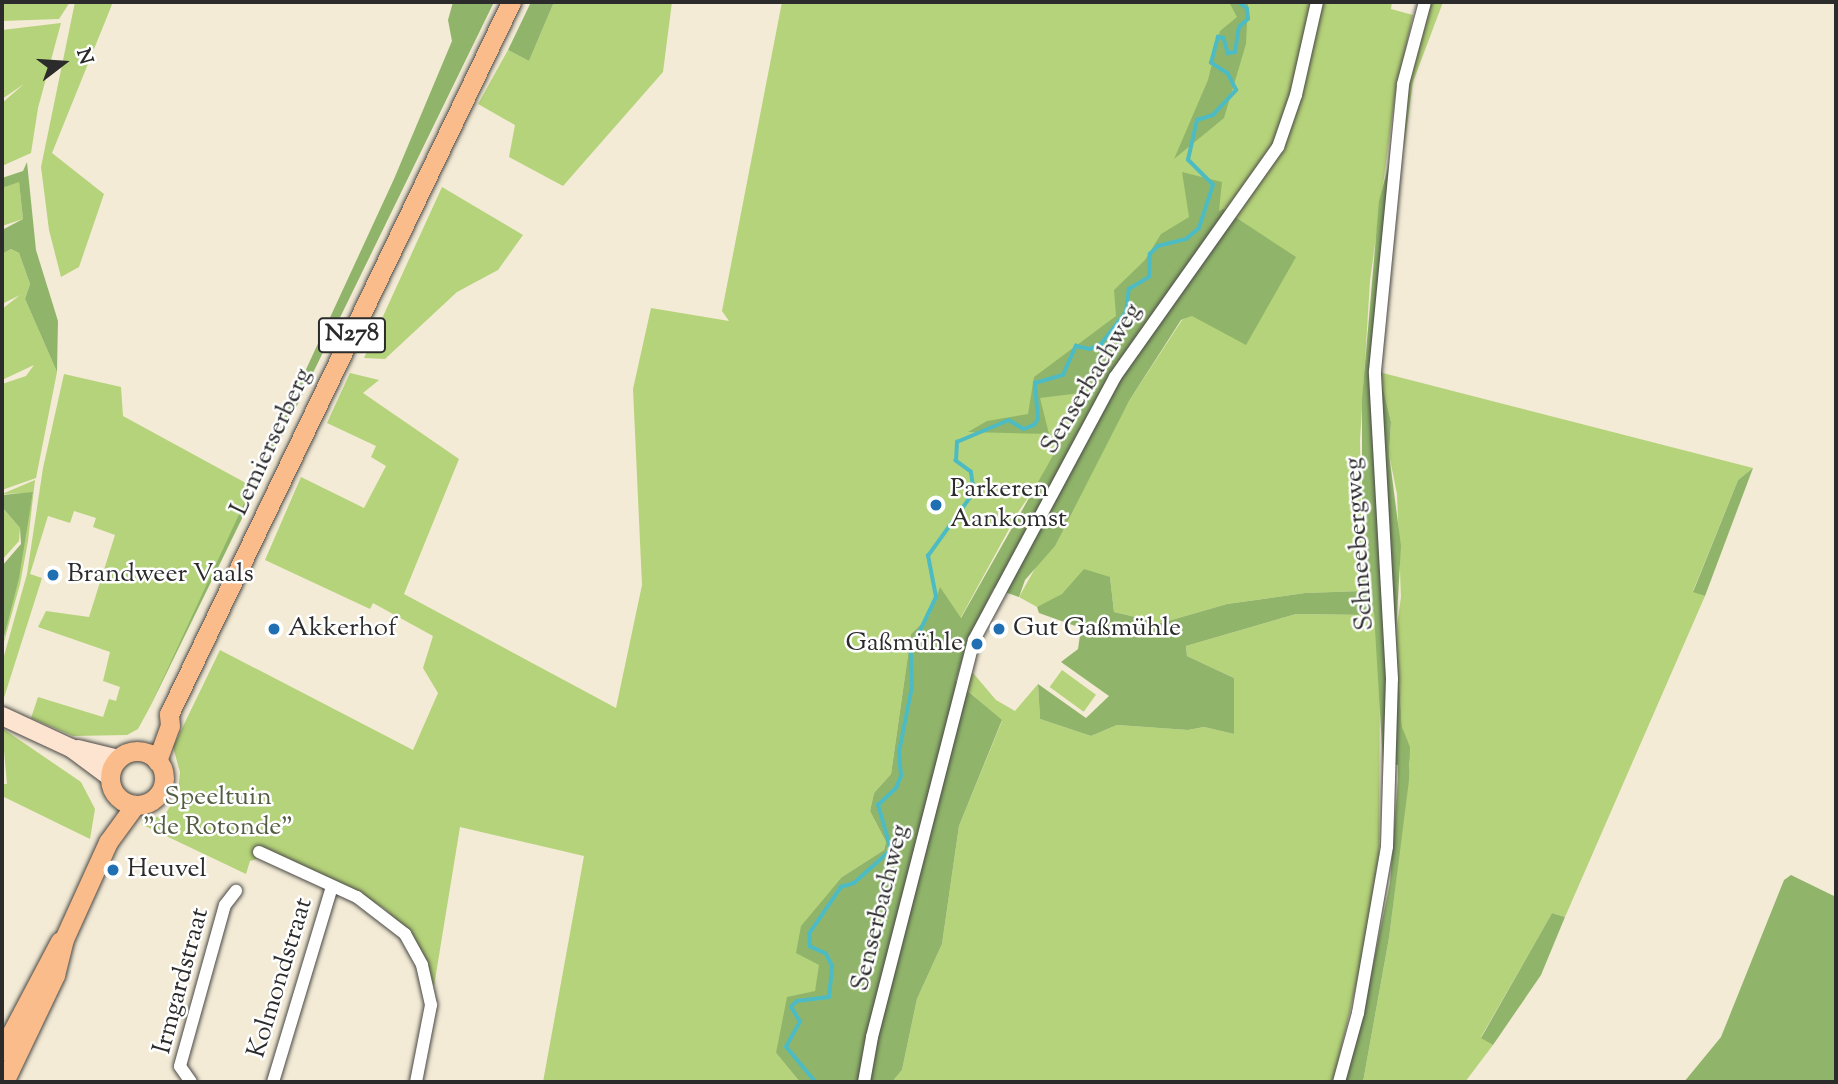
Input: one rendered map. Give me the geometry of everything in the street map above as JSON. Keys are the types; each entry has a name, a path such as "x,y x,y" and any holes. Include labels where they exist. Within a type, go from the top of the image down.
{"main road":[{"name":"Lemierserberg","path":"157,761 170,726 169,714 511,2"},
{"name":"Lemierserberg","path":"139,752 159,720 169,714"},
{"path":"2,716 71,748 110,777 117,796 135,805"},
{"path":"71,748 119,759 139,752 157,761"},
{"path":"110,777 119,759"},
{"name":"N278","path":"4,1082 55,975 64,939 108,842 135,805 150,802 161,790 163,775 157,761"},
{"name":"N278","path":"108,842 106,832 117,796"},
{"name":"N278","path":"2,1051 41,970 64,939"}],"street":[{"name":"Senserbachweg","path":"864,1082 872,1037 973,643 1115,377 1278,147 1293,107 1317,2"},
{"name":"Schneebergweg","path":"1339,1082 1358,1013 1387,846 1392,679 1375,371 1399,115 1425,2"},
{"path":"259,852 373,906 415,949 431,1005 416,1082"},
{"name":"Kolmondstraat","path":"273,1082 332,887"},
{"name":"Irmgardstraat","path":"191,1082 180,1066 225,905 236,891"}],"green space":[{"path":"2,2 70,2 59,19 2,21"},
{"path":"75,2 113,2 52,153 104,194 79,267 61,277 49,230 41,167"},
{"path":"453,2 494,2 150,707 394,179 452,41 448,20"},
{"path":"531,2 554,2 529,61 508,50"},
{"path":"554,2 672,2 663,72 563,186 509,157 515,125 478,104 508,50 529,61"},
{"name":"Speeltuin \"de Rotonde\"","path":"782,2 1392,2 1391,9 1413,15 1395,96 1370,281 1360,440 1362,591 1305,593 1227,604 1161,623 1114,612 1110,577 1037,607 1019,597 1129,401 1182,320 1191,316 1223,210 1019,511 960,619 940,588 929,616 911,634 891,774 874,793 870,811 886,842 884,850 842,877 815,992 776,1053 800,1082 543,1082 584,856 460,827 434,986 412,937 385,909 363,895 274,854 250,861 246,874 141,824 166,813 178,794 180,772 173,747 220,650 413,750 438,693 423,668 433,636 373,603 370,609 265,560 301,477 364,508 386,466 371,457 376,446 327,423 350,373 379,380 363,393 459,459 404,594 616,708 642,585 633,389 651,308 729,321 722,311"},
{"path":"1229,2 1248,2 1246,44 1224,118 1174,159 1208,80 1220,31 1237,17"},
{"path":"1429,2 1443,2 1413,82 1404,148 1406,88"},
{"path":"61,23 38,108 31,153 2,166 2,103 24,84 2,99 2,30"},
{"path":"1390,160 1379,372 1391,422 1389,454 1401,546 1396,633 1402,727 1410,747 1409,780 1389,938 1363,1082 1341,1082 1363,1013 1390,883 1398,779 1398,765 1383,763 1374,612 1370,609 1366,615 1296,614 1186,646 1187,656 1234,678 1234,734 1204,727 1188,730 1117,725 1091,736 1040,719 1038,684 1086,718 1109,696 1061,662 1078,649 1081,628 1039,613 1037,607 1062,594 1084,569 1110,577 1114,612 1161,623 1227,604 1305,593 1362,591 1362,399 1379,201"},
{"path":"27,162 36,250 58,321 57,372 25,299 30,284 19,253 11,249 2,254 2,230 23,219 19,182 2,188 2,178 23,171"},
{"path":"1182,172 1222,182 1219,211 1223,209 1296,257 1246,345 1192,316 1181,320 1129,401 1055,546 1025,580 1019,597 994,588 967,643 956,681 1002,720 959,826 942,944 917,999 902,1070 892,1082 800,1082 776,1053 787,997 815,991 819,965 796,953 801,926 842,877 884,850 886,842 870,811 874,793 891,774 911,634 929,616 940,587 961,618 1089,392 1040,398 1049,434 968,432 987,421 1028,414 1034,377 1116,316 1114,290 1145,260 1161,234 1189,217"},
{"path":"19,181 23,219 2,226 2,188"},
{"path":"442,187 523,235 498,270 457,292 385,359 364,358"},
{"path":"11,249 19,253 30,284 25,299 57,372 36,478 2,490 2,384 26,376 34,365 2,380 2,309 20,295 2,304 2,254"},
{"path":"1379,372 1753,468 1738,480 1693,591 1705,596 1565,917 1552,913 1481,1037 1493,1045 1465,1082 1363,1082 1389,938 1410,763 1402,727 1396,632 1401,597 1397,494 1389,454 1391,422"},
{"path":"64,374 121,387 123,416 255,488 150,707 138,729 127,735 73,736 31,718 38,697 103,717 109,699 116,701 120,687 103,681 110,652 38,627 46,611 89,617 115,535 93,527 96,518 74,511 70,523 48,516 30,574 42,578 2,704 2,663 27,574 43,468"},
{"path":"1753,468 1705,596 1693,592 1738,480"},
{"path":"35,480 20,584 2,649 33,493 2,494"},
{"path":"33,492 19,578 2,645 2,566 21,544 20,528 2,507 2,495"},
{"path":"2,507 20,528 19,541 2,560"},
{"path":"1370,609 1374,612 1380,668 1379,855 1362,961 1333,1082 892,1082 902,1070 917,999 942,944 959,826 1002,721 965,688 967,679 973,673 996,700 1015,711 1038,684 1040,719 1091,736 1117,725 1188,730 1204,727 1234,734 1234,678 1187,656 1186,646 1296,614 1365,615"},
{"path":"1062,670 1096,695 1084,712 1050,687"},
{"path":"2,728 81,782 95,809 90,839 2,796 2,784 7,784"},
{"path":"1791,875 1836,897 1836,1082 1684,1082 1721,1037 1784,880"},
{"path":"1552,913 1565,917 1541,975 1493,1045 1481,1038"}],"waterway":[{"path":"815,1082 786,1047 800,1022 791,1007 797,1001 829,997 832,966 826,954 810,947 809,934 841,887 854,883 891,850 878,805 896,788 901,776 899,752 912,687 911,650 936,597 928,556 974,492 971,472 956,461 957,442 1009,420 1024,429 1034,425 1038,419 1035,383 1063,375 1076,346 1090,349 1101,344 1126,312 1129,289 1149,277 1150,254 1158,246 1186,239 1199,228 1213,185 1188,160 1197,120 1213,115 1236,90 1228,74 1211,63 1218,37 1224,38 1228,53 1235,52 1239,27 1248,19 1247,9 1238,2"}],"place":[{"name":"Parkeren Aankomst","path":"936,505"},
{"name":"Brandweer Vaals","path":"53,575"},
{"name":"Akkerhof","path":"274,629"},
{"name":"Gut Gaßmühle","path":"999,629"},
{"name":"Gaßmühle","path":"977,644"},
{"name":"Heuvel","path":"113,870"}]}
